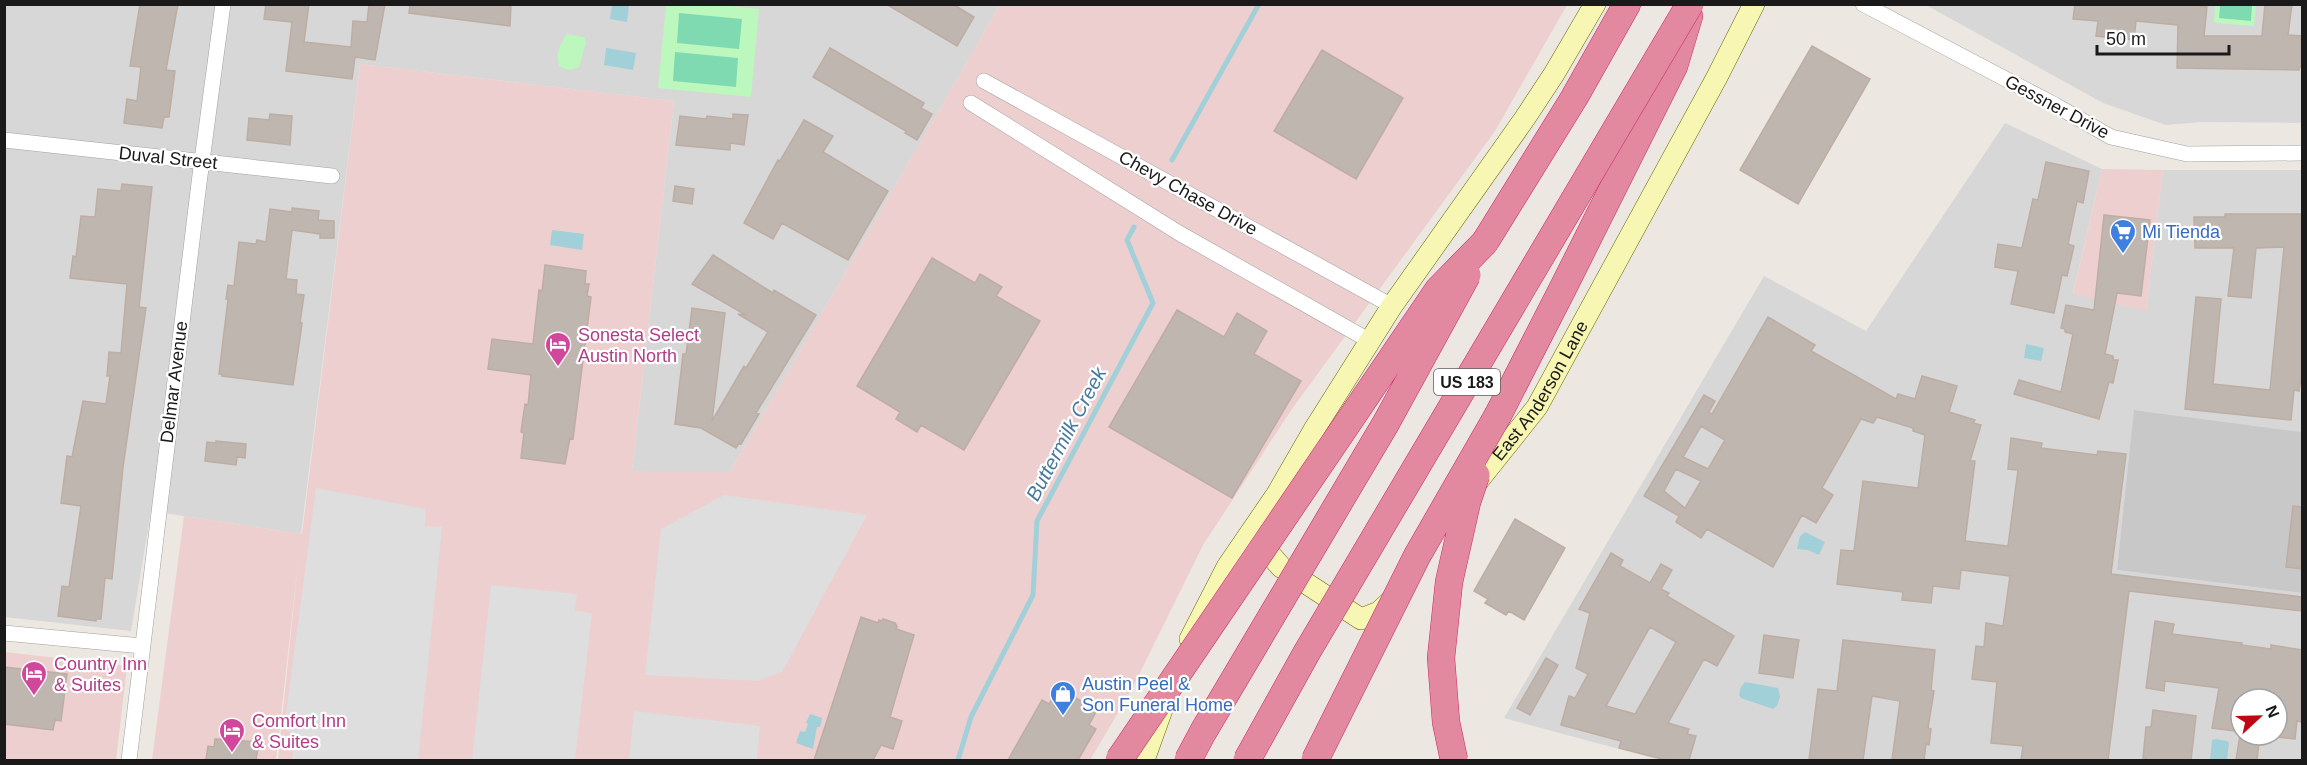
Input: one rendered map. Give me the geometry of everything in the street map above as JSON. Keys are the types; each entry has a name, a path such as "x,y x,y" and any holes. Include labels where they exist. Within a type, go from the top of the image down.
{"highway":[{"name":"US 183","path":"1188,760 1386,423 1485,242 1574,98 1627,4"},
{"name":"US 183","path":"1247,760 1307,652 1692,4"},
{"path":"1315,760 1417,556 1498,415 1674,66 1692,4"},
{"path":"1119,760 1438,291 1485,242"},
{"path":"1454,760 1446,722 1441,658 1449,582 1467,502 1498,415"}],"main road":[{"path":"1144,760 1177,667 1227,567 1277,494 1315,428 1392,306 1525,118 1595,4"},
{"name":"East Anderson Lane","path":"1301,760 1364,643 1406,586 1437,533 1537,406 1717,77 1754,4"},
{"path":"1277,494 1267,529 1268,552 1281,567 1361,619 1379,612 1406,586"}],"street":[{"name":"Delmar Avenue","path":"129,760 201,162 223,4"},
{"name":"Gessner Drive","path":"1863,4 2111,137 2187,154 2302,153"},
{"name":"Chevy Chase Drive","path":"984,81 1392,306"},
{"name":"Chevy Chase Drive","path":"971,103 1179,232 1370,341"},
{"name":"Duval Street","path":"4,140 332,176"},
{"path":"4,633 142,646"}],"shaded area":[{"path":"5,5 1000,5 730,472 723,476 632,471 674,101 360,64 301,534 151,511 131,631 5,617"},
{"path":"1000,5 1567,5 1495,131 1292,409 1203,545 1132,689 1090,760 278,760 299,554 276,760 152,760 184,516 302,534 360,64 674,101 632,471 730,472"},
{"path":"1926,5 2302,5 2302,123 2202,122 2166,125 2103,103"},
{"path":"2005,123 2102,169 2073,293 2146,310 2163,170 2302,170 2302,432 2135,410 2117,570 2302,593 2302,760 1660,760 1504,718 1764,276 1866,331"},
{"path":"2102,169 2163,170 2146,311 2073,294"},
{"path":"2134,410 2302,432 2302,593 2117,570"},
{"path":"316,488 426,509 425,526 442,527 418,760 292,760 297,736 284,729"},
{"path":"724,495 867,515 782,672 758,681 645,675 661,529"},
{"path":"491,585 577,594 575,611 592,613 575,760 472,760"},
{"path":"5,652 127,666 116,760 5,760"},
{"path":"634,711 760,726 757,760 629,760"}],"green space":[{"path":"714,4 759,9 751,97 658,88 666,5"},
{"path":"2215,5 2256,5 2254,26 2214,23"},
{"path":"2220,5 2252,5 2251,21 2219,18"},
{"path":"679,13 742,19 739,49 677,43"},
{"path":"567,34 584,37 586,42 579,67 571,69 559,66 558,61 559,49"},
{"path":"675,52 738,58 736,87 673,81"}],"water":[{"path":"612,5 629,5 627,22 610,19"},
{"path":"606,48 636,53 633,70 604,65"},
{"path":"552,230 584,234 582,250 550,245"},
{"path":"2026,344 2044,348 2041,361 2024,358"},
{"path":"1805,532 1825,542 1819,555 1808,550 1797,549 1800,536"},
{"path":"1745,682 1778,688 1780,697 1777,706 1773,709 1741,698 1739,695 1741,687"},
{"path":"810,714 822,718 820,727 817,727 813,749 796,743 800,731 805,732"},
{"path":"2212,740 2229,743 2227,760 2210,760"}],"building":[{"path":"140,4 178,4 166,70 175,71 169,117 164,117 162,128 124,123 127,99 137,101 141,67 130,66"},
{"path":"266,4 309,4 304,42 351,47 353,21 367,22 369,4 385,4 375,60 355,57 352,79 286,71 292,22 264,19"},
{"path":"410,4 511,4 510,26 409,13"},
{"path":"886,4 953,4 974,17 957,46"},
{"path":"2075,4 2200,4 2200,6 2207,7 2204,36 2262,36 2265,4 2292,4 2288,35 2302,36 2302,67 2299,67 2299,70 2177,68 2178,25 2136,21 2134,40 2096,36 2098,21 2073,19"},
{"path":"1812,46 1870,79 1798,204 1740,170"},
{"path":"830,48 924,103 921,108 932,114 917,140 905,133 906,131 813,77"},
{"path":"1322,50 1403,98 1356,179 1274,131"},
{"path":"270,114 292,116 290,145 247,140 249,118 269,120"},
{"path":"733,114 748,115 744,145 730,143 730,150 676,145 680,116 733,119"},
{"path":"804,120 833,136 823,152 888,191 848,260 782,223 773,239 744,223 778,160 780,161"},
{"path":"2046,162 2089,171 2083,203 2077,201 2068,244 2074,246 2067,276 2062,275 2054,313 2011,304 2018,271 1995,267 1998,244 2022,248 2033,199 2038,200"},
{"path":"122,184 152,187 139,307 146,308 123,467 112,579 105,578 101,619 96,619 96,621 58,616 62,586 69,587 81,506 61,503 67,456 72,457 83,401 106,404 110,376 107,376 109,352 121,353 127,284 70,278 73,256 76,257 81,216 95,217 98,189 121,191"},
{"path":"675,186 694,189 692,204 673,201"},
{"path":"292,208 319,211 318,220 334,221 334,238 320,238 320,234 292,230 286,279 297,280 296,294 304,295 293,385 222,376 219,374 228,299 226,299 228,285 234,286 239,242 256,244 257,240 266,242 270,209 292,212"},
{"path":"2225,214 2301,214 2302,377 2299,391 2294,390 2291,420 2185,409 2196,297 2221,299 2213,384 2270,390 2284,247 2256,248 2251,298 2228,296 2234,248 2195,248 2194,217 2225,217"},
{"path":"2104,215 2150,220 2141,296 2117,293 2105,354 2113,356 2113,360 2118,360 2113,383 2109,382 2099,419 2014,394 2019,380 2061,392 2073,334 2061,328 2066,305 2094,310"},
{"path":"713,255 773,293 774,290 816,315 756,413 759,414 741,444 739,443 736,448 701,428 675,424 683,354 686,354 692,308 725,313 712,421 744,366 746,368 768,332 738,314 746,315 692,284"},
{"path":"932,258 975,283 980,274 1002,287 996,296 1040,321 964,450 921,425 917,432 896,419 900,412 857,386"},
{"name":"Sonesta Select Austin North","path":"545,265 586,271 585,284 589,284 587,296 591,297 573,439 570,438 565,464 521,458 524,433 521,432 525,404 528,405 531,375 488,369 492,339 533,344 539,290 542,291"},
{"path":"1177,310 1224,337 1237,313 1267,331 1254,354 1301,381 1232,498 1109,427"},
{"path":"1768,317 1815,345 1811,351 1896,399 1898,394 1915,399 1922,376 1957,386 1949,412 1975,420 1973,423 1981,425 1970,461 1975,461 1965,541 2008,546 2018,470 2008,469 2011,438 2042,443 2041,448 2097,455 2098,451 2126,454 2111,574 2302,597 2302,611 2129,591 2108,760 2021,760 2023,746 1991,743 1997,682 1972,679 1976,646 1984,647 1986,623 2003,626 2010,576 1961,570 1959,589 1933,586 1931,603 1902,600 1903,592 1837,584 1841,550 1854,551 1863,481 1918,488 1925,435 1913,431 1913,428 1877,417 1873,423 1861,419 1822,488 1833,495 1816,523 1802,515 1773,567 1707,529 1701,538 1676,522 1679,516 1644,496 1704,395 1715,401 1709,412 1712,414","holes":["1701,426 1725,440 1708,469 1683,457","1676,469 1701,481 1685,508 1664,491"]},
{"path":"216,441 246,444 245,458 237,457 236,465 205,461 207,442 216,443"},
{"path":"2293,506 2302,507 2302,569 2286,567"},
{"path":"1515,519 1565,548 1524,620 1509,611 1506,615 1485,603 1488,599 1474,591"},
{"path":"1611,553 1623,560 1620,566 1650,583 1661,564 1672,570 1661,589 1669,593 1667,596 1734,636 1717,666 1704,659 1668,723 1689,729 1687,734 1696,736 1689,760 1666,760 1619,748 1621,741 1561,725 1569,696 1575,698 1588,674 1576,668 1590,613 1579,609","holes":["1650,627 1676,642 1635,714 1606,706"]},
{"path":"861,617 878,623 883,619 895,623 896,629 914,635 890,717 902,721 893,749 881,745 873,760 814,760"},
{"path":"2155,621 2174,624 2172,634 2271,649 2271,645 2302,650 2302,722 2297,721 2295,739 2289,738 2289,687 2229,687 2229,730 2212,728 2219,688 2165,681 2164,691 2146,688"},
{"path":"1764,635 1799,640 1793,678 1759,673"},
{"path":"1843,640 1935,650 1931,690 1934,691 1928,728 1931,729 1924,760 1892,760 1900,701 1872,696 1863,760 1809,760 1818,689 1837,691"},
{"path":"1546,658 1558,665 1530,715 1517,708"},
{"name":"Country Inn & Suites","path":"4,667 67,674 61,721 55,720 53,730 4,724"},
{"name":"Austin Peel & Son Funeral Home","path":"1058,688 1097,710 1089,725 1096,729 1078,760 1008,760 1042,700 1049,704"},
{"path":"2153,710 2196,716 2191,760 2146,760 2143,758 2146,727 2151,727"},
{"name":"Comfort Inn & Suites","path":"215,739 259,742 256,760 206,760 208,746 214,747"},
{"path":"2238,747 2259,747 2257,760 2236,760"}],"waterway":[{"name":"Buttermilk Creek","path":"1172,160 1259,4"},
{"name":"Buttermilk Creek","path":"958,760 971,717 1033,595 1037,521 1153,303 1127,240 1134,227"}],"place":[{"name":"Mi Tienda","path":"2123,255"},
{"name":"Sonesta Select Austin North","path":"558,368"},
{"name":"Country Inn & Suites","path":"34,697"},
{"name":"Austin Peel & Son Funeral Home","path":"1063,717"},
{"name":"Comfort Inn & Suites","path":"232,754"}]}
